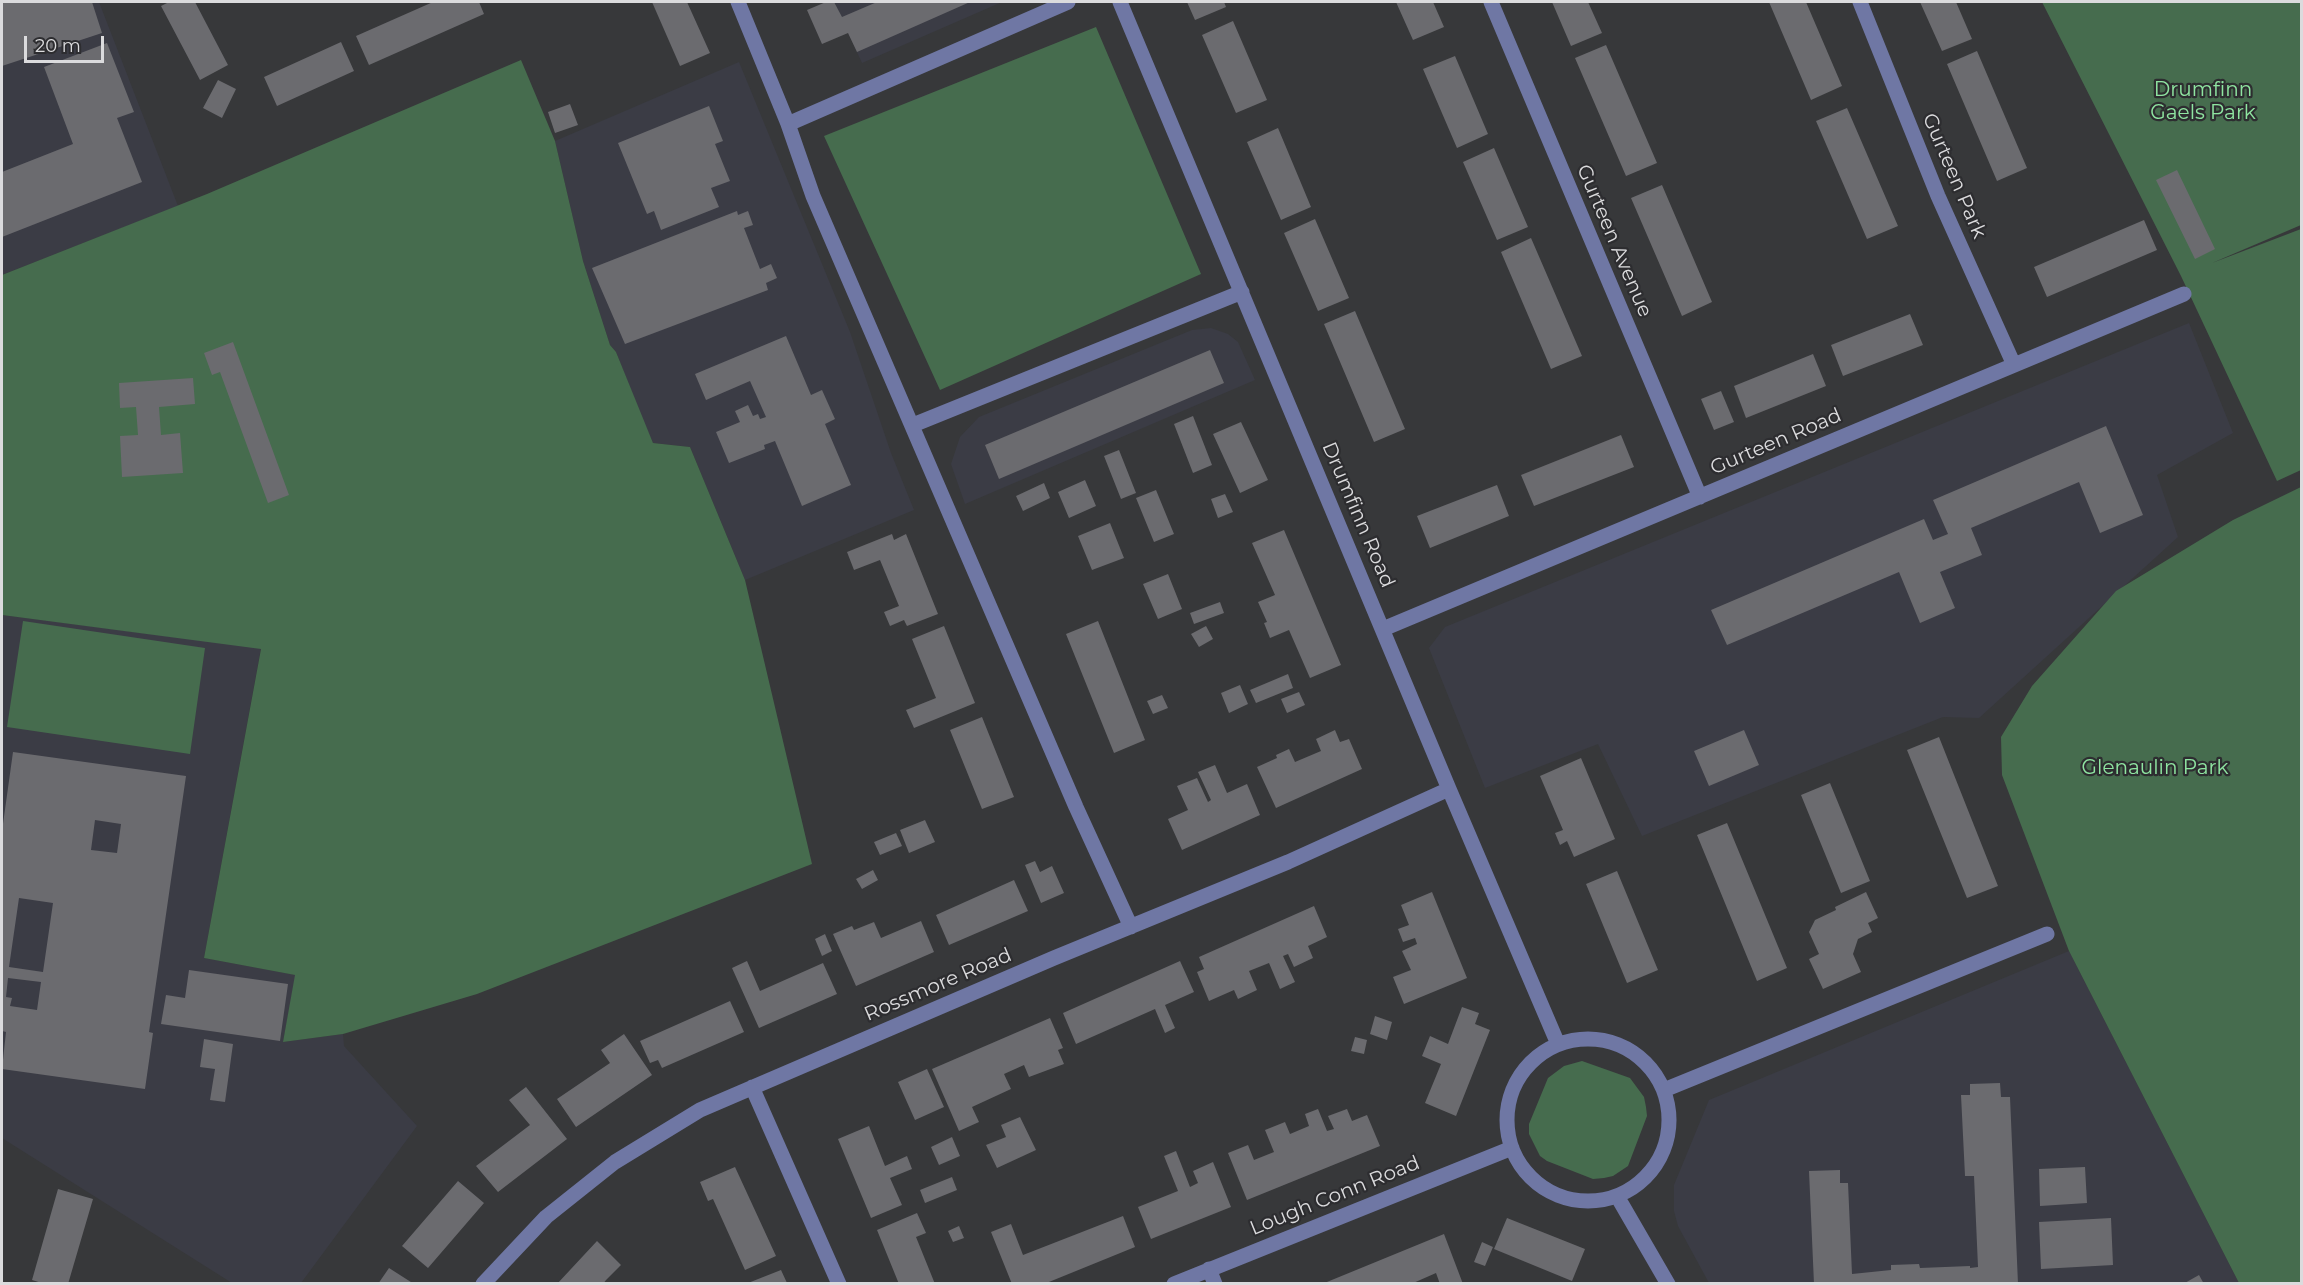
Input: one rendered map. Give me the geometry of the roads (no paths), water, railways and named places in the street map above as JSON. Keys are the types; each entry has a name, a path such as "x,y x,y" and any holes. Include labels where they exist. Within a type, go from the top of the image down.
{"street":[{"path":"738,2 788,124 813,196 1076,807 1131,927"},
{"path":"788,124 1068,2"},
{"name":"Drumfinn Road","path":"1120,2 1558,1044"},
{"name":"Gurteen Avenue","path":"1491,2 1700,497"},
{"name":"Gurteen Park","path":"1860,2 1938,196 2014,365"},
{"path":"913,425 1242,292"},
{"name":"Gurteen Road","path":"1383,629 2184,294"},
{"name":"Rossmore Road","path":"483,1284 546,1217 615,1162 700,1110 1288,862 1449,789"},
{"path":"1664,1090 2047,934"},
{"path":"1583,1038 1609,1041 1632,1051 1651,1068 1664,1090 1670,1115 1667,1141 1657,1165 1639,1184 1617,1196 1592,1202 1566,1199 1543,1188 1524,1171 1512,1148 1507,1124 1513,1091 1520,1076 1536,1057 1558,1044 1583,1038"},
{"path":"752,1087 839,1284"},
{"name":"Lough Conn Road","path":"1174,1284 1212,1276 1512,1148"},
{"path":"1617,1196 1668,1284"}],"park label":[{"name":"Drumfinn Gaels Park","path":"2203,102"},
{"name":"Glenaulin Park","path":"2155,768"}]}
